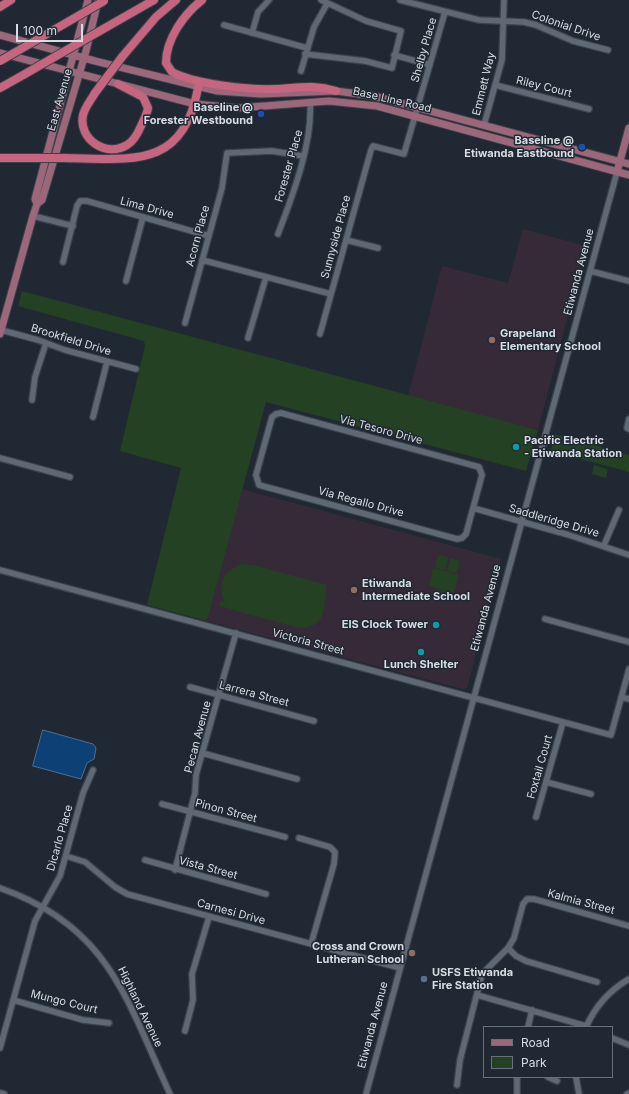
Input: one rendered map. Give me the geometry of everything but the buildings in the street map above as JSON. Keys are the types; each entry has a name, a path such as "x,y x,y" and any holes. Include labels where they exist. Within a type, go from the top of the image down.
{"highway":[{"path":"0,7 11,0"},
{"path":"0,61 102,0"},
{"path":"0,88 154,0"},
{"path":"118,84 141,95 148,106 147,114 133,140 126,146 116,149 107,149 92,142 86,135 83,126 83,114 95,93 122,56 156,17 176,0"},
{"path":"202,0 182,21 170,44 166,63 172,72 194,79 237,88 275,89 320,86 336,91"},
{"path":"0,158 135,158 157,152 179,136 189,119 195,104 198,88"}],"main road":[{"name":"East Avenue","path":"0,332 33,216 37,204 42,200 78,57 88,0"},
{"path":"78,57 94,0"},
{"name":"East Avenue","path":"37,204 35,199 78,57 102,0"},
{"name":"Base Line Road","path":"0,35 198,88 231,93 261,94 336,91 374,96 629,164"},
{"name":"Base Line Road","path":"0,53 195,104 238,108 310,102 344,101 360,103 415,116 629,175"},
{"name":"Etiwanda Avenue","path":"617,172 629,128"}],"street":[{"path":"252,33 258,12 269,0"},
{"path":"224,25 306,51 365,61 392,68 401,31 366,21 321,0"},
{"name":"Colonial Drive","path":"400,0 479,20 524,22 536,25 573,41 608,50"},
{"name":"Emmett Way","path":"484,125 503,54 504,0"},
{"path":"301,71 314,27 327,4"},
{"name":"Shelby Place","path":"415,116 445,12"},
{"path":"394,55 430,65"},
{"name":"Riley Court","path":"495,85 589,109"},
{"name":"Forester Place","path":"278,234 304,156 311,121 310,102"},
{"name":"Sunnyside Place","path":"320,334 373,146 404,154 415,116"},
{"name":"Acorn Place","path":"185,323 222,188 227,153 272,151 304,156"},
{"name":"Etiwanda Avenue","path":"366,1094 617,172"},
{"name":"Lima Drive","path":"73,226 77,206 80,201 87,201 209,236"},
{"path":"33,216 73,226 63,262"},
{"path":"126,281 143,217"},
{"path":"346,240 378,248"},
{"path":"202,260 331,294"},
{"path":"590,271 629,282"},
{"path":"248,338 266,277"},
{"name":"Brookfield Drive","path":"0,332 46,343 65,350 136,369"},
{"path":"32,400 35,377 46,343"},
{"path":"93,417 107,362"},
{"name":"Via Tesoro Drive","path":"256,480 256,475 272,417 276,414 289,415 480,468 482,476 473,508"},
{"path":"628,429 629,419"},
{"path":"0,458 70,477"},
{"name":"Via Regallo Drive","path":"256,480 259,485 457,539 462,538 466,534 473,508"},
{"name":"Saddleridge Drive","path":"473,508 604,545 629,555"},
{"path":"604,545 619,510"},
{"name":"Victoria Street","path":"0,570 611,735 621,697"},
{"path":"545,619 629,642"},
{"name":"Pecan Avenue","path":"175,870 196,787 196,775 236,633"},
{"path":"629,669 621,697 629,699"},
{"name":"Larrera Street","path":"190,687 314,720"},
{"name":"Foxtail Court","path":"536,817 563,722"},
{"path":"202,752 297,779"},
{"name":"Dicarlo Place","path":"0,1048 35,921 60,876 83,794 93,770"},
{"path":"546,782 591,794"},
{"name":"Pinon Street","path":"162,804 285,837"},
{"path":"299,838 330,847 335,852 334,864 311,944"},
{"name":"Carnesi Drive","path":"66,856 85,862 114,887 127,894 400,968"},
{"name":"Vista Street","path":"145,860 175,870 266,894"},
{"name":"Highland Avenue","path":"0,888 43,906 80,933 98,952 124,994 170,1094"},
{"name":"Kalmia Street","path":"508,948 514,938 523,904 527,899 534,899 629,926"},
{"path":"184,1031 193,1000 192,974 209,916"},
{"path":"457,1085 460,1060 482,974 508,948 516,956 526,961 597,982"},
{"path":"477,995 586,1026 594,1012 605,998 629,979"},
{"name":"Mungo Court","path":"13,1000 83,1020 110,1023"},
{"path":"528,1026 532,1010"},
{"path":"613,1038 629,1045"},
{"path":"517,1078 517,1094"},
{"path":"550,1078 557,1081"},
{"path":"576,1078 579,1094"},
{"path":"0,1093 4,1094"}],"shaded area":[{"name":"Grapeland Elementary School","path":"523,229 586,246 538,430 408,396 442,266 508,283"},
{"name":"Etiwanda Intermediate School","path":"242,489 501,559 467,688 463,689 207,621"}],"green space":[{"path":"22,291 538,430 526,471 266,402 207,621 147,605 181,468 120,451 145,346 144,341 18,306"},
{"path":"555,434 629,455 629,472 551,451"},
{"path":"594,465 608,469 606,478 592,474"},
{"path":"438,555 448,557 445,570 435,567"},
{"path":"451,558 460,561 457,573 447,571"},
{"path":"241,564 253,565 327,585 323,614 320,619 316,624 309,627 299,628 219,606 221,601 225,602 222,590 223,579 230,570"},
{"path":"433,568 459,575 454,593 429,586"},
{"path":"437,589 454,593 451,602 435,597"}],"water":[{"path":"43,730 93,744 96,748 94,759 87,763 81,779 33,766"}],"place":[{"name":"Baseline @ Forester Westbound","path":"261,114"},
{"name":"Baseline @ Etiwanda Eastbound","path":"582,147"},
{"name":"Grapeland Elementary School","path":"492,340"},
{"name":"Pacific Electric - Etiwanda Station","path":"516,447"},
{"name":"Etiwanda Intermediate School","path":"354,590"},
{"name":"EIS Clock Tower","path":"436,625"},
{"name":"Lunch Shelter","path":"421,652"},
{"name":"Cross and Crown Lutheran School","path":"412,953"},
{"name":"USFS Etiwanda Fire Station","path":"424,979"}]}
